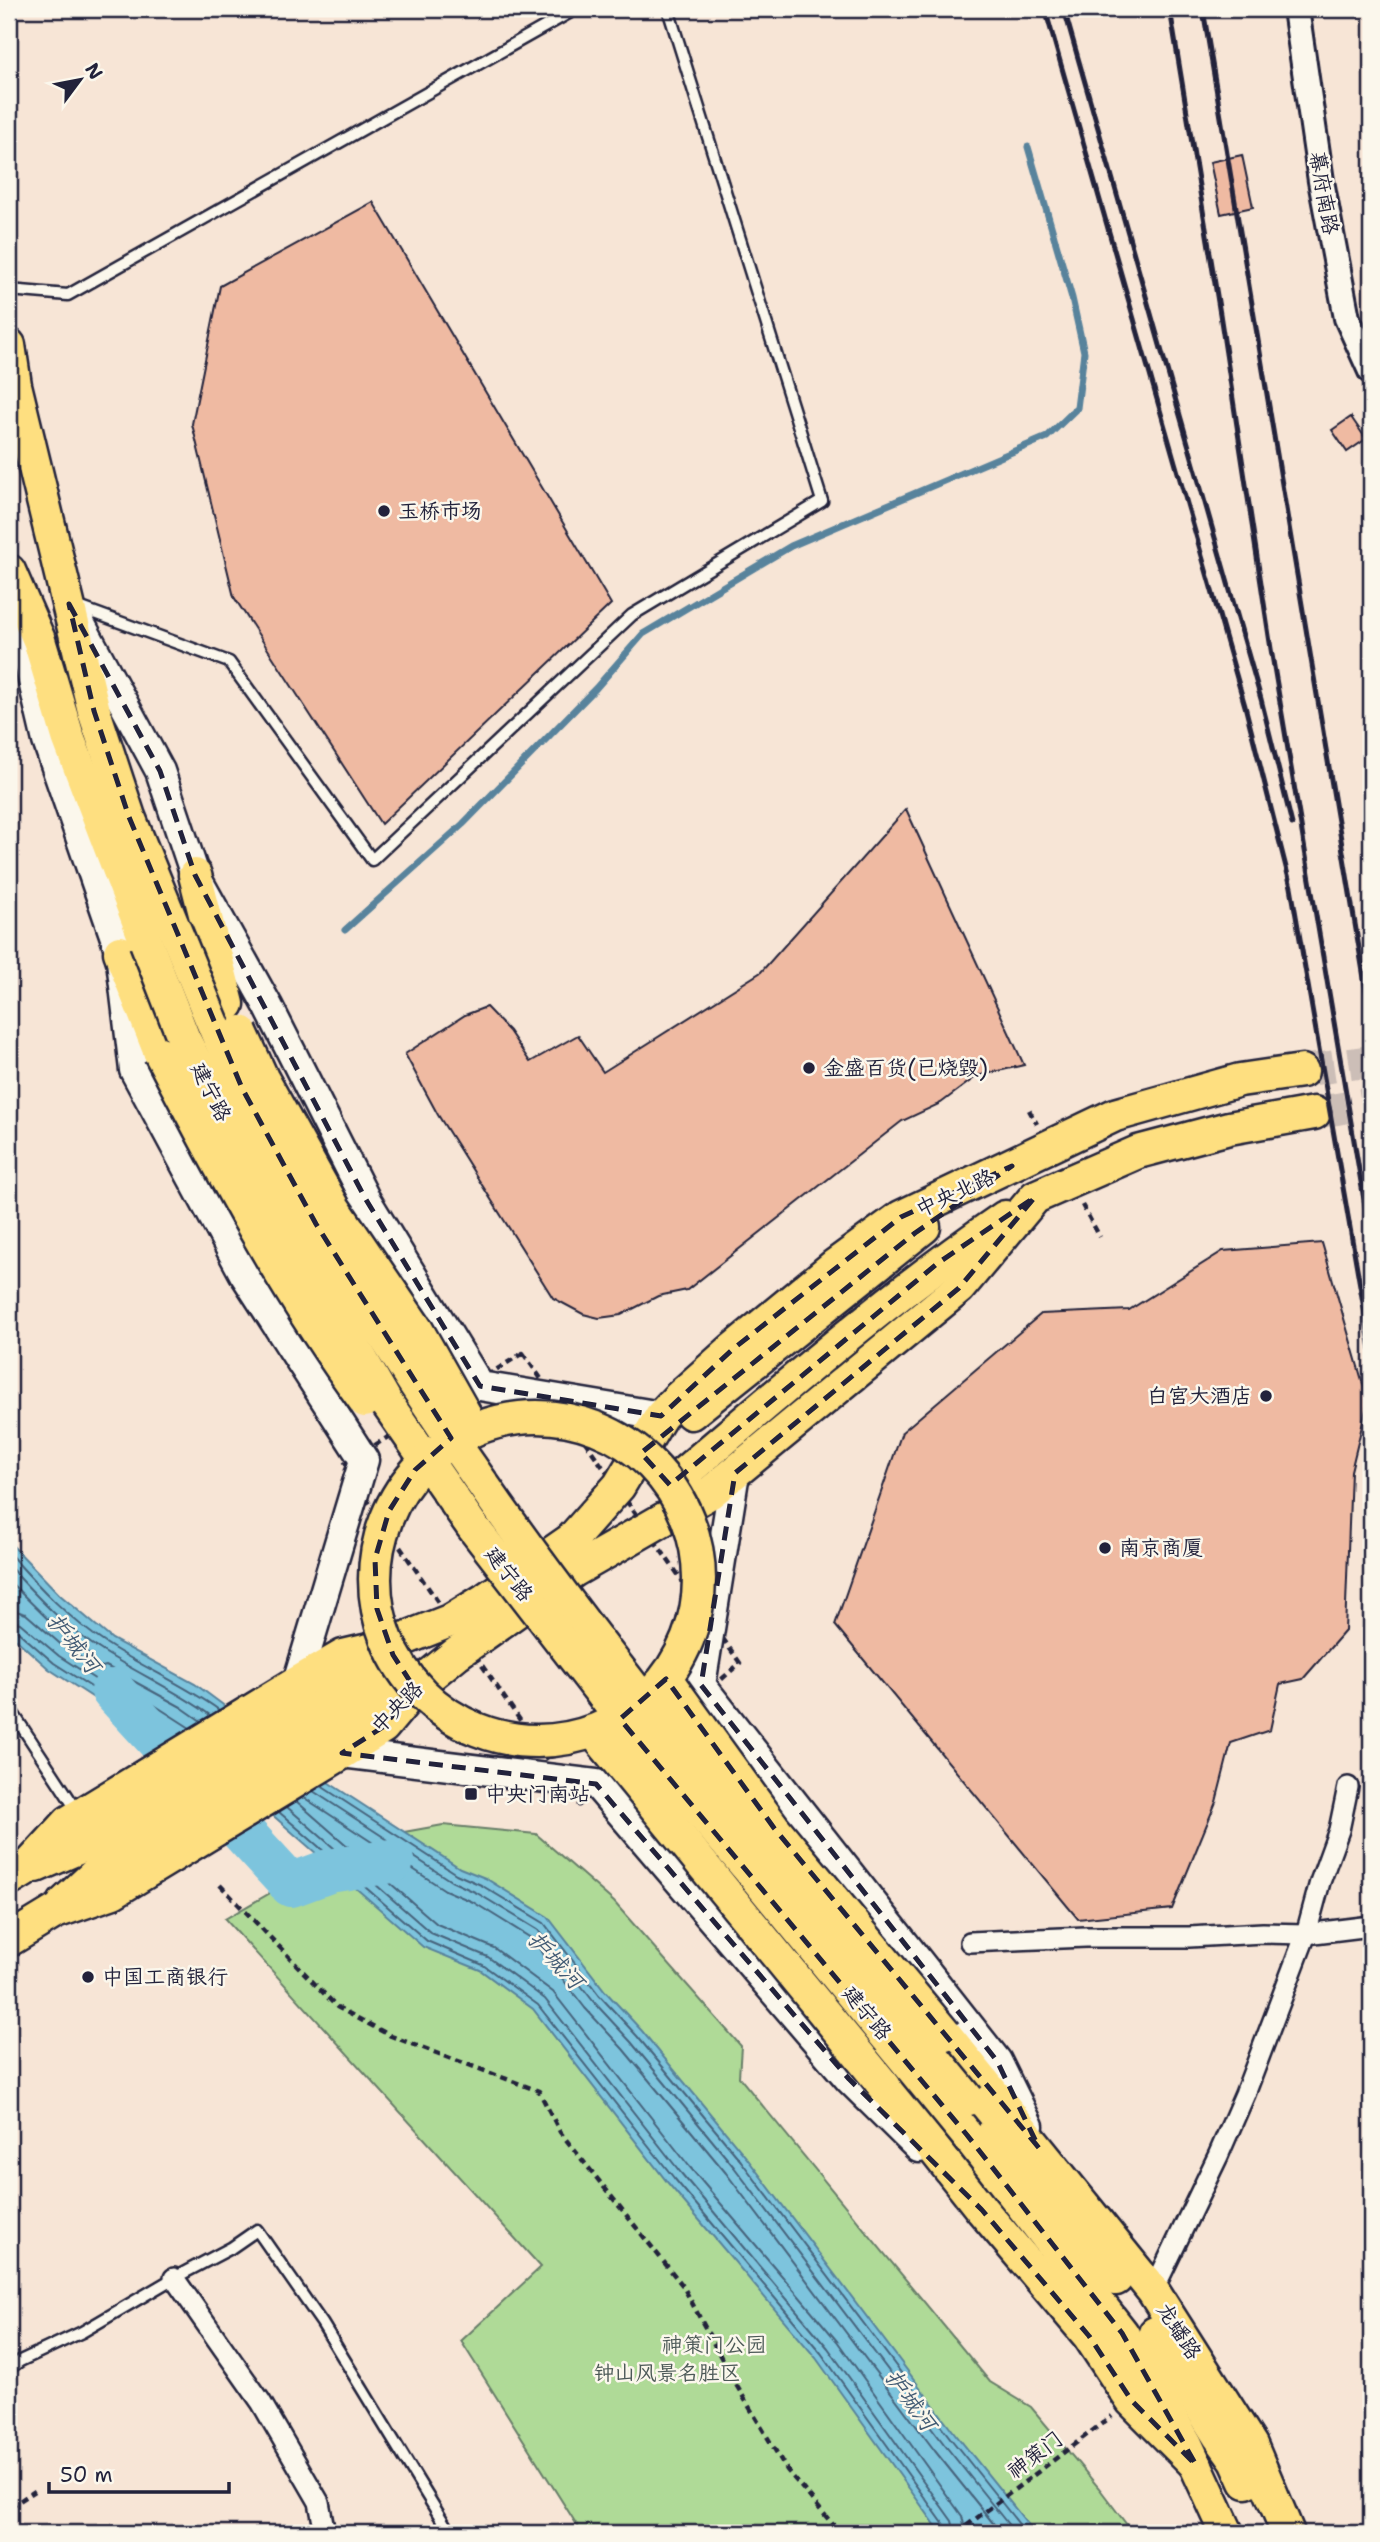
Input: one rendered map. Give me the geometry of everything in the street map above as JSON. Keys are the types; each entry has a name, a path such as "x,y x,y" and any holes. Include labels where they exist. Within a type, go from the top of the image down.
{"main road":[{"name":"建宁路","path":"9,345 15,385 94,711 129,817 242,1088 316,1224 414,1383 499,1507 607,1652 700,1771 1138,2305 1137,2330 1196,2465"},
{"name":"建宁路","path":"9,573 39,640 133,947 231,1132 386,1402 472,1526 630,1730 753,1874 967,2135 1137,2330 1236,2460 1265,2533"},
{"path":"69,604 160,771 195,875 228,1004 262,1077 334,1208 417,1330 473,1429"},
{"path":"195,875 268,1006 365,1198 480,1386 661,1416"},
{"path":"133,947 160,1053 218,1166 328,1351 415,1470"},
{"path":"133,947 134,1070 244,1274 364,1460 297,1683"},
{"name":"中央北路","path":"661,1416 733,1349 834,1266 901,1217 1115,1115 1240,1080 1302,1070"},
{"path":"670,1485 938,1263 1035,1196 1138,1152 1229,1128 1314,1114"},
{"path":"641,1454 915,1233 1012,1166"},
{"path":"1035,1196 959,1288 735,1473 701,1685 997,2061 1039,2148"},
{"name":"中央路","path":"154,1820 241,1717 343,1656 386,1646 452,1620 571,1540 619,1486 661,1416"},
{"path":"516,1417 560,1418 603,1430 641,1454 670,1485 693,1532 700,1583 691,1634 666,1679 634,1711 594,1732 544,1742 493,1736 447,1715 401,1667 377,1609 375,1559 388,1511 415,1470 442,1446 473,1429 516,1417"},
{"name":"中央路","path":"17,1875 69,1822 81,1815 154,1820 286,1786 383,1727 418,1685 456,1654 575,1570 712,1492 735,1473"},
{"path":"9,1940 55,1912 154,1820 401,1667"},
{"name":"龙蟠路","path":"666,1679 775,1828 1039,2148 1153,2291 1251,2445 1288,2533"},
{"path":"594,1732 885,2087 982,2210 1089,2336 1132,2401 1196,2465 1227,2533"},
{"path":"342,1753 596,1784 849,2079 982,2210"},
{"path":"17,1875 88,1844 154,1820"}],"street":[{"name":"幕府南路","path":"1296,9 1321,181 1347,318 1371,371"},
{"path":"1153,2291 1218,2156 1307,1934 1323,1871 1339,1830 1348,1787"},
{"path":"970,1942 1086,1937 1307,1934 1371,1926"},
{"path":"174,2278 261,2402 319,2502 324,2528 316,2533"}],"lane":[{"path":"9,290 68,295 576,9"},
{"path":"69,604 229,662 372,860 632,615 822,500 668,9"},
{"path":"9,1707 81,1815"},
{"path":"9,2370 20,2361 82,2332 231,2248 257,2230 321,2323 450,2533"}],"path":[{"path":"220,1885 337,2007 391,2036 539,2091 560,2132 683,2286 732,2378 787,2470 840,2533"},
{"name":"神策门","path":"957,2533 1132,2401"},
{"path":"10,2507 35,2491"}],"highlighted area":[{"path":"69,604 160,771 195,875 365,1198 480,1386 661,1416 733,1349 901,1217 1012,1166 915,1233 641,1453 670,1485 938,1263 1035,1197 959,1288 735,1473 701,1685 997,2061 1039,2148 774,1828 666,1679 620,1719 967,2135 1122,2333 1196,2465 1132,2401 1089,2336 982,2210 849,2079 596,1784 342,1753 383,1727 415,1689 393,1655 377,1609 375,1559 389,1511 415,1470 451,1438 316,1224 242,1088 129,817 94,711"}],"green space":[{"name":"神策门公园","path":"443,1825 536,1834 614,1902 741,2046 739,2077 990,2382 1031,2407 1133,2533 582,2533 461,2341 541,2267 225,1919 284,1885 289,1871 308,1872 344,1851 393,1834"}],"water":[{"path":"9,1542 60,1595 112,1639 195,1684 320,1777 460,1868 485,1878 548,1917 605,1991 642,2031 746,2157 956,2435 1035,2533 941,2533 816,2358 668,2183 533,2009 480,1970 423,1947 269,1812 49,1669 9,1633"}],"building":[{"path":"1242,155 1253,207 1221,214 1210,162"},
{"name":"玉桥市场","path":"373,202 611,604 381,824 234,597 192,424 220,286"},
{"path":"1351,417 1366,439 1347,452 1332,430"},
{"name":"金盛百货(已烧毁)","path":"906,809 1024,1065 977,1076 941,1103 902,1121 687,1290 658,1296 621,1315 599,1318 583,1314 553,1298 438,1115 405,1054 465,1015 486,1007 509,1031 530,1062 578,1035 603,1072 761,972"},
{"name":"南京商厦","path":"1322,1243 1368,1401 1351,1471 1345,1631 1303,1679 1280,1684 1270,1730 1231,1743 1216,1802 1172,1909 1078,1919 835,1625 902,1432 1041,1314 1129,1310 1223,1251"}],"waterway":[{"path":"345,930 463,824 596,688 643,634 791,546 1047,437 1077,408 1084,352 1072,298 1028,147"},
{"name":"护城河","path":"113,1691 291,1885 329,1871 392,1861"}],"tunnel":[{"path":"1302,1071 1371,1061"},
{"path":"1314,1113 1371,1103"}],"railway":[{"path":"1045,9 1245,706 1291,887 1371,1349"},
{"path":"1064,9 1261,699 1292,824"},
{"path":"1170,9 1271,649 1371,1241"},
{"path":"1203,9 1371,1020"}],"place":[{"name":"玉桥市场","path":"384,511"},
{"name":"金盛百货(已烧毁)","path":"809,1068"},
{"name":"白宫大酒店","path":"1266,1396"},
{"name":"南京商厦","path":"1105,1548"},
{"name":"中央门南站","path":"471,1794"},
{"name":"中国工商银行","path":"88,1977"}],"park label":[{"name":"钟山风景名胜区","path":"667,2373"}]}
